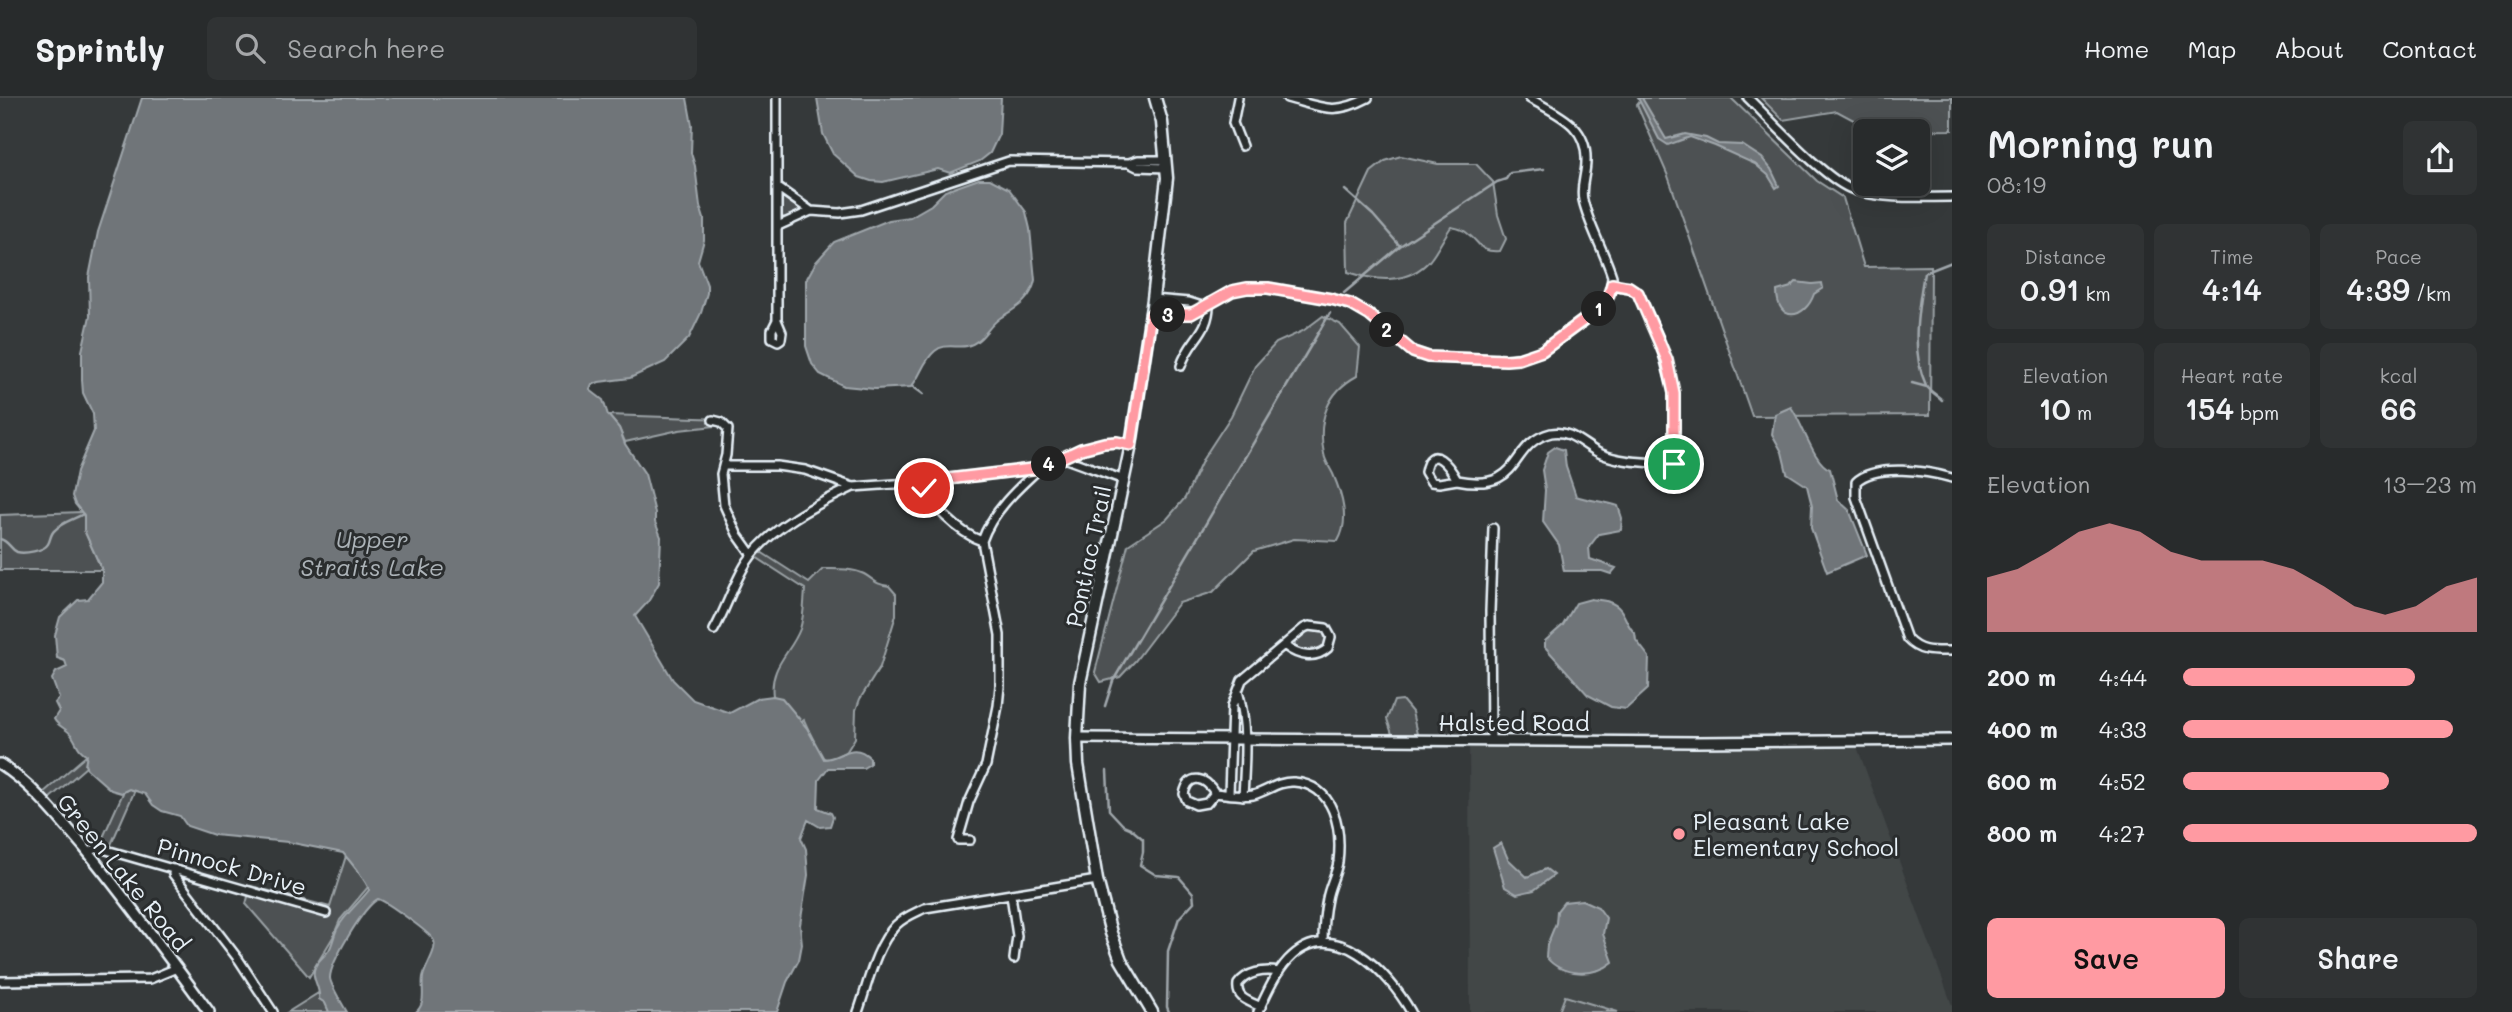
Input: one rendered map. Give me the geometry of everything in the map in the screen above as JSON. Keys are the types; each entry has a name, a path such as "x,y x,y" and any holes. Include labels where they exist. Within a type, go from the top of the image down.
{"main road":[{"name":"Pontiac Trail","path":"1152,1012 1121,960 1111,933 1097,880 1078,764 1077,738 1080,683 1131,445 1166,196 1162,122 1155,98"}],"street":[{"path":"777,98 777,320"},
{"path":"1238,98 1233,123 1242,146"},
{"path":"1287,98 1321,107 1344,109 1368,98"},
{"path":"1321,107 1323,98"},
{"path":"1151,314 1191,314 1232,291 1268,288 1350,304 1369,315 1413,352 1428,357 1506,360 1519,359 1542,351 1599,309 1608,297 1612,284 1608,264 1582,198 1586,148 1580,133 1566,118 1529,98"},
{"path":"1748,98 1819,166 1853,190 1882,196 1952,197"},
{"path":"778,226 811,211 839,213 861,210 1009,162 1129,163 1138,160 1166,164"},
{"path":"777,187 811,211"},
{"path":"1457,480 1444,460 1436,458 1427,464 1425,472 1431,482 1457,480 1488,483 1501,478 1535,439 1552,433 1568,433 1599,453 1615,459 1674,464 1674,393 1667,360 1638,293 1629,287 1612,284"},
{"path":"1153,299 1205,304"},
{"path":"1181,366 1188,349 1207,325 1205,304"},
{"path":"713,420 721,422 728,429 721,486 724,505 737,534 752,555"},
{"path":"714,630 752,555 810,507 853,487 923,482 1040,468 1081,449 1104,443 1131,445"},
{"path":"1064,458 1124,480"},
{"path":"724,466 777,466 805,470 853,487"},
{"path":"970,840 958,840 969,802 985,765 1000,686 1000,635 982,541 1003,505 1017,488 1040,468"},
{"path":"1952,478 1914,471 1872,471 1856,482 1856,497 1907,639 1922,650 1952,651"},
{"path":"923,482 928,495 942,513 964,532 982,541"},
{"path":"1491,740 1490,611 1493,528"},
{"path":"1229,794 1232,706 1242,680 1308,626 1326,628 1331,637 1328,648 1316,654 1299,655 1285,646"},
{"path":"1238,691 1244,740 1243,796"},
{"name":"Halsted Road","path":"1077,738 1696,742 1952,740"},
{"name":"Green Lake Road","path":"0,764 35,792 88,853 209,1012"},
{"path":"1215,793 1207,803 1196,806 1187,801 1184,794 1188,783 1194,779 1206,781 1215,793 1243,796 1257,794 1280,783 1296,782 1311,787 1326,797 1334,810 1338,849 1337,864 1327,897 1323,942"},
{"name":"Pinnock Drive","path":"88,853 97,848 103,849 326,913"},
{"path":"174,869 173,874 232,951 273,1012"},
{"path":"858,1012 880,952 897,924 925,908 1097,880"},
{"path":"1011,895 1017,936 1014,959"},
{"path":"1279,972 1261,971 1249,975 1238,984 1238,993 1241,998 1260,1009 1287,960 1300,950 1323,942 1347,947 1379,968 1398,990 1411,1012"},
{"path":"0,981 150,979 177,968"}],"shaded area":[{"path":"1643,98 1731,98 1817,181 1843,198 1864,267 1931,266 1930,415 1752,416 1668,176 1637,105"},
{"path":"1761,98 1952,98 1952,130 1930,130 1930,119 1853,120 1837,111 1783,120"},
{"path":"1401,156 1438,164 1476,164 1493,182 1498,215 1506,239 1500,251 1484,249 1465,232 1451,227 1430,260 1412,274 1380,279 1348,272 1347,223 1371,172 1385,161"},
{"path":"783,197 802,212 789,218 782,217"},
{"path":"1323,316 1340,324 1360,347 1357,376 1338,390 1323,419 1322,442 1325,457 1342,499 1344,525 1338,541 1294,539 1254,551 1213,592 1179,603 1120,677 1101,682 1095,672 1128,545 1167,519 1185,498 1203,459 1231,416 1255,366 1276,343 1303,331"},
{"path":"608,415 724,419 723,425 679,430 625,442 619,428"},
{"path":"82,512 85,519 84,530 102,570 0,570 0,515"},
{"path":"761,552 809,583 823,569 849,570 889,586 896,594 896,615 880,667 856,710 855,738 847,751 829,760 821,757 804,720 801,722 786,703 773,696 777,668 800,629 805,589 756,557"},
{"path":"1309,631 1324,633 1326,643 1321,648 1299,651 1295,641"},
{"path":"1402,700 1412,712 1417,734 1392,734 1387,719 1394,701"},
{"name":"Pleasant Lake Elementary School","path":"1469,741 1855,741 1952,1005 1952,1012 1470,1012"},
{"path":"87,755 86,767 49,799 43,793"},
{"path":"128,789 135,790 110,847 100,844 123,793"},
{"path":"346,856 369,886 340,920 309,977 246,904 251,886 330,907"},
{"path":"320,992 319,996 326,1003 329,1012 288,1012"},
{"path":"1565,996 1618,1012 1559,1012"}],"water":[{"name":"Upper Straits Lake","path":"142,98 687,98 692,125 691,153 704,219 704,240 698,261 707,285 707,293 701,313 689,338 665,362 630,378 599,382 592,385 590,390 603,400 608,415 619,428 625,444 645,474 655,522 661,537 659,583 648,602 635,616 673,680 693,700 730,713 758,698 782,698 807,728 824,759 852,750 864,753 870,758 870,764 863,768 828,768 819,780 818,808 831,813 833,817 830,826 820,827 808,820 801,838 806,849 808,875 800,925 802,944 799,960 787,982 777,1012 416,1012 423,1000 423,977 434,949 434,941 407,918 378,899 357,923 341,948 331,971 331,981 347,1012 329,1012 325,1003 319,999 315,967 329,950 340,924 369,890 343,853 288,842 214,835 187,826 180,816 162,811 153,805 145,794 129,789 121,793 111,790 87,769 87,755 79,749 70,733 54,719 59,711 55,703 59,698 52,679 56,672 67,667 65,661 57,658 55,635 60,617 78,600 88,599 102,582 102,570 84,530 84,515 72,496 77,471 94,431 93,414 83,393 82,351 90,316 89,277 98,232"},
{"path":"817,98 1001,98 999,134 990,153 980,161 950,173 938,169 883,182 871,181 859,177 833,154 823,134"},
{"path":"1638,98 1642,98 1666,139 1685,134 1706,138 1718,144 1742,145 1762,158 1779,186 1776,188 1768,175 1755,164 1715,146 1690,137 1668,145 1659,139"},
{"path":"979,179 990,179 1009,189 1026,212 1035,280 1026,299 996,321 972,344 942,347 935,351 911,387 875,389 844,386 820,374 812,364 806,346 806,280 816,262 834,242 889,220 910,217 931,205 945,191"},
{"path":"1796,282 1822,283 1823,288 1814,294 1804,309 1798,313 1786,313 1778,301 1777,291 1791,287"},
{"path":"1791,407 1819,459 1830,469 1838,500 1849,510 1867,555 1827,572 1811,528 1812,506 1807,486 1787,473 1782,452 1772,434 1775,414"},
{"path":"1555,447 1564,450 1566,467 1576,496 1618,506 1622,518 1621,530 1599,534 1589,547 1590,559 1616,568 1611,574 1602,571 1564,571 1559,545 1543,522 1545,490 1542,470 1548,452"},
{"path":"1591,599 1607,601 1619,608 1635,633 1636,640 1649,657 1648,689 1626,709 1611,707 1588,695 1545,647 1545,641 1563,625 1576,603"},
{"path":"1501,843 1508,859 1527,877 1546,869 1554,875 1534,890 1517,894 1505,887 1493,848"},
{"path":"1582,900 1598,907 1606,918 1603,934 1613,962 1597,970 1579,973 1561,968 1546,957 1557,911 1564,902"}],"waterway":[{"path":"1344,293 1400,246 1497,182 1506,179 1510,173 1544,169"},
{"path":"1345,190 1373,215 1400,246"},
{"path":"1942,400 1927,387 1921,372 1917,344 1918,315 1924,273 1952,262"},
{"path":"1105,706 1113,681 1330,313"},
{"path":"1912,383 1927,387"},
{"path":"912,386 923,394"},
{"path":"0,539 17,552 38,550 48,544 52,533 58,527 83,514"},
{"path":"1107,771 1109,810 1123,825 1143,839 1140,865 1156,875 1179,877 1193,893 1194,902 1179,918 1168,951 1169,1012"}],"place":[{"name":"Pleasant Lake Elementary School","path":"1679,834"}],"route":[{"path":"924,488 923,482 1040,468 1081,449 1104,443 1131,445 1151,314 1191,314 1232,291 1247,288 1268,288 1350,304 1369,315 1413,352 1428,357 1506,360 1519,359 1542,351 1599,309 1608,297 1612,284 1634,289 1644,303 1667,360 1674,393 1674,464"}]}
